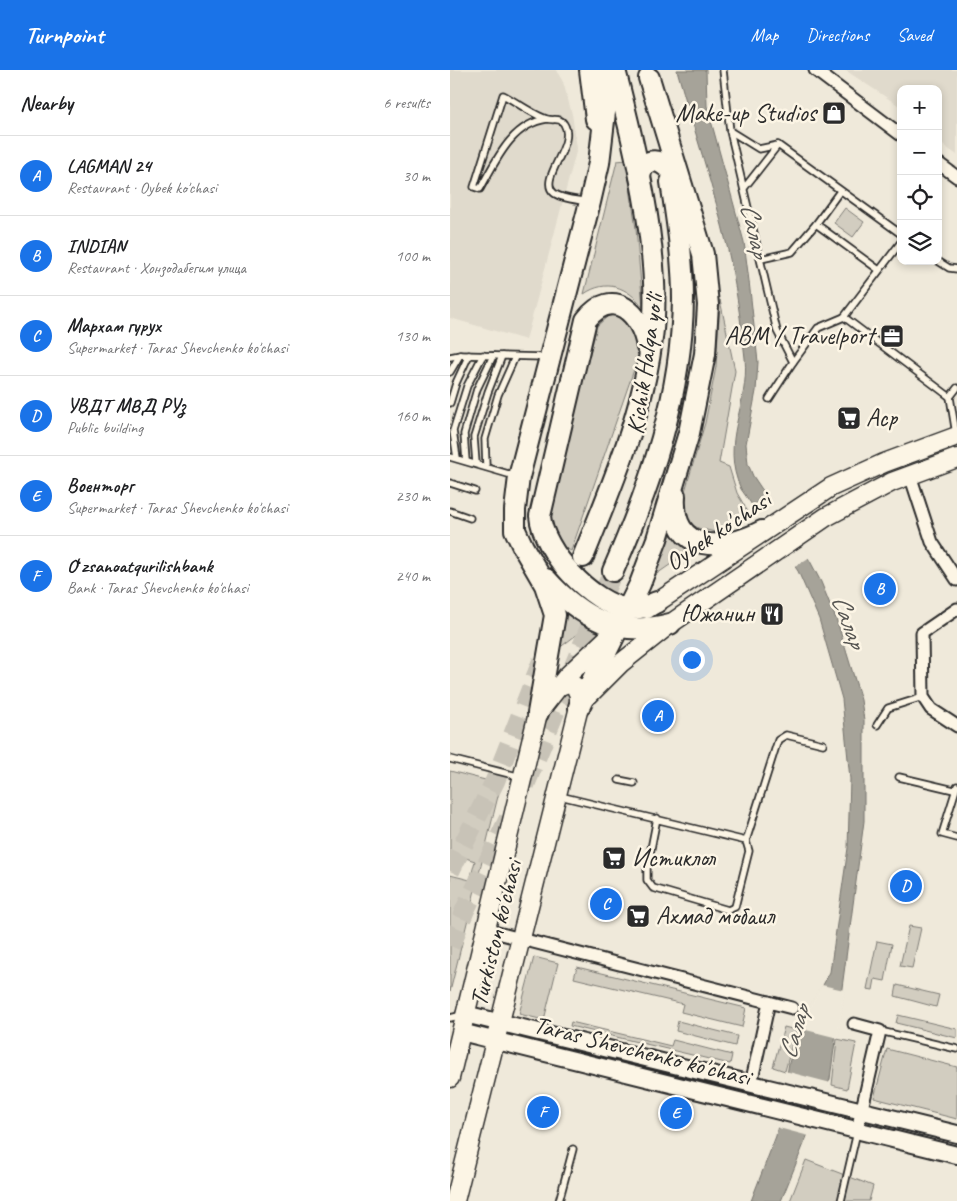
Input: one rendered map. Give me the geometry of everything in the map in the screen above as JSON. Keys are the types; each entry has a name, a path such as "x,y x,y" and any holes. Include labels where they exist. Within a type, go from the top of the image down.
{"highway":[{"path":"590,70 599,163"},
{"path":"538,713 555,615 549,594 537,568 523,547 516,530 514,510 519,477 599,163 610,70"},
{"name":"Kichik Halqa yo'li","path":"584,557 609,496 627,441 648,362 654,316 654,288 640,176 615,70"},
{"path":"579,707 628,609 657,539 680,465 703,370 707,322 707,289 699,236 648,74"},
{"name":"Kichik Halqa yo'li","path":"613,571 651,475 664,433 675,377 682,313 677,222 670,170 648,74"},
{"path":"640,176 644,166 652,161 661,162 670,170"},
{"path":"648,362 643,330 636,317 625,307 617,304 606,305 596,310 586,320 540,516 543,532 548,540 582,584 602,600 628,609 643,607 657,602"},
{"path":"680,465 675,495 675,514 680,526 689,537 703,544 723,545 737,542 762,531"},
{"path":"537,568 573,604 600,621 618,628 643,629 670,624"}],"main road":[{"name":"Oybek ko'chasi","path":"538,713 578,664 618,628 762,531 820,494 857,475 957,436"},
{"name":"Oybek ko'chasi","path":"579,707 610,672 670,624 800,535 861,497 910,475 957,458"},
{"path":"557,688 568,683 575,686 579,695 579,707"},
{"name":"Turkiston ko'chasi","path":"455,1201 496,1041 555,795 579,707"},
{"name":"Turkiston ko'chasi","path":"450,1078 458,1031 458,1016 486,930 538,713"}],"street":[{"path":"815,70 897,132"},
{"path":"942,166 957,178"},
{"path":"910,475 932,542 952,564 957,580"},
{"path":"957,609 922,633 923,697 931,709 957,726"},
{"path":"486,930 792,1008"},
{"path":"751,1084 769,1002"},
{"name":"Taras Shevchenko ko'chasi","path":"458,1016 500,1022 957,1134"},
{"path":"849,1128 880,1031 854,1024"},
{"name":"Taras Shevchenko ko'chasi","path":"458,1031 957,1155"}],"lane":[{"path":"724,70 730,130 777,331 793,362"},
{"path":"547,119 503,95 474,187 480,189 509,140 516,133 533,123 547,119 561,120 567,133 565,145 551,177 551,189 558,195 590,202"},
{"path":"730,130 759,149 778,146 897,231"},
{"path":"744,187 778,146"},
{"path":"761,259 792,252 816,224 840,191"},
{"path":"816,224 879,270"},
{"path":"769,399 818,328 844,317 897,247"},
{"path":"942,263 949,268 957,269"},
{"path":"844,317 950,397 957,436"},
{"path":"450,372 460,355"},
{"path":"450,357 470,355 549,357"},
{"path":"450,403 456,383 470,355"},
{"path":"483,356 466,386 453,431 453,457 519,477"},
{"path":"466,461 464,434 477,389 494,356"},
{"path":"476,463 474,438 488,392 502,356"},
{"path":"486,466 485,439 498,395 515,356"},
{"path":"950,397 957,388"},
{"path":"450,483 475,491"},
{"path":"450,511 470,518"},
{"path":"878,725 888,708 923,697"},
{"path":"658,818 647,869 647,880 653,888 728,910 735,908 749,851 746,841 778,740 786,735 823,744"},
{"path":"450,759 523,777"},
{"path":"899,777 956,788 942,834 957,838"},
{"path":"619,780 634,784"},
{"path":"555,795 658,818 746,841"},
{"path":"880,1031 957,1049"},
{"path":"841,1201 849,1128"},
{"path":"560,1201 573,1149"}],"shaded area":[{"path":"450,70 556,70 563,82 572,114 577,148 526,340 450,318"},
{"name":"Салар","path":"677,70 706,70 707,106 744,242 758,362 756,391 746,444 748,464 753,476 810,561 821,582 838,624 861,700 864,720 864,821 830,1079 781,1201 751,1201 776,1136 789,1063 798,1032 830,972 848,848 850,779 842,699 819,619 798,571 741,489 735,472 734,439 745,375 740,317 728,250"},
{"path":"845,70 957,70 957,155 942,144 942,85 897,85 897,104"},
{"path":"626,160 636,229 643,307 630,294 616,287 600,287 584,294 617,161"},
{"path":"845,208 864,222 853,237 834,223"},
{"path":"720,300 735,371 719,463 729,467 737,493 748,512 715,532 698,528 688,522 683,498 705,423 716,367"},
{"path":"617,313 627,319 641,343 637,361 571,551 560,545 548,516 597,326 608,316"},
{"path":"671,535 694,548 651,578"},
{"path":"558,603 592,623 554,652"},
{"path":"450,771 501,784 450,992 450,875 470,880 475,861 450,853"},
{"path":"909,926 921,928 912,968 900,966"},
{"path":"877,941 892,944 885,981 875,979 873,990 867,989"},
{"path":"534,957 558,963 544,1020 519,1014"},
{"path":"577,967 746,1008 742,1027 681,1012 683,1004 574,978"},
{"path":"897,985 939,995 936,1007 895,996"},
{"path":"898,1015 957,1029 957,1038 896,1023"},
{"path":"678,1021 737,1036 735,1046 676,1031"},
{"path":"571,1022 671,1046 673,1040 732,1055 730,1064 570,1026"},
{"path":"784,1027 796,1030 785,1071 773,1067"},
{"path":"837,1039 856,1043 847,1089 832,1085"},
{"path":"887,1049 957,1067 957,1119 874,1098"},
{"path":"806,1160 873,1186 869,1201 790,1201"}],"pier":[{"path":"770,496 810,557 793,568 752,509"},
{"path":"822,985 844,990 838,1038 798,1028"},
{"path":"785,1071 831,1083 809,1136 775,1127"}],"tunnel":[{"path":"525,785 613,571"},
{"path":"450,871 495,781 542,661"},
{"path":"450,946 510,816"}],"place":[{"name":"Make-up Studios","path":"834,113"},
{"name":"ABM / Travelport","path":"892,336"},
{"name":"Аср","path":"849,418"},
{"name":"INDIAN","path":"880,589"},
{"name":"Южанин","path":"772,614"},
{"name":"LAGMAN 24","path":"658,716"},
{"name":"Истиклол","path":"614,858"},
{"name":"УВДТ МВД РУз","path":"906,886"},
{"name":"Мархам гурух","path":"606,904"},
{"name":"Ахмад мобаил","path":"638,916"},
{"name":"Oʻzsanoatqurilishbank","path":"543,1112"},
{"name":"Военторг","path":"676,1113"}]}
